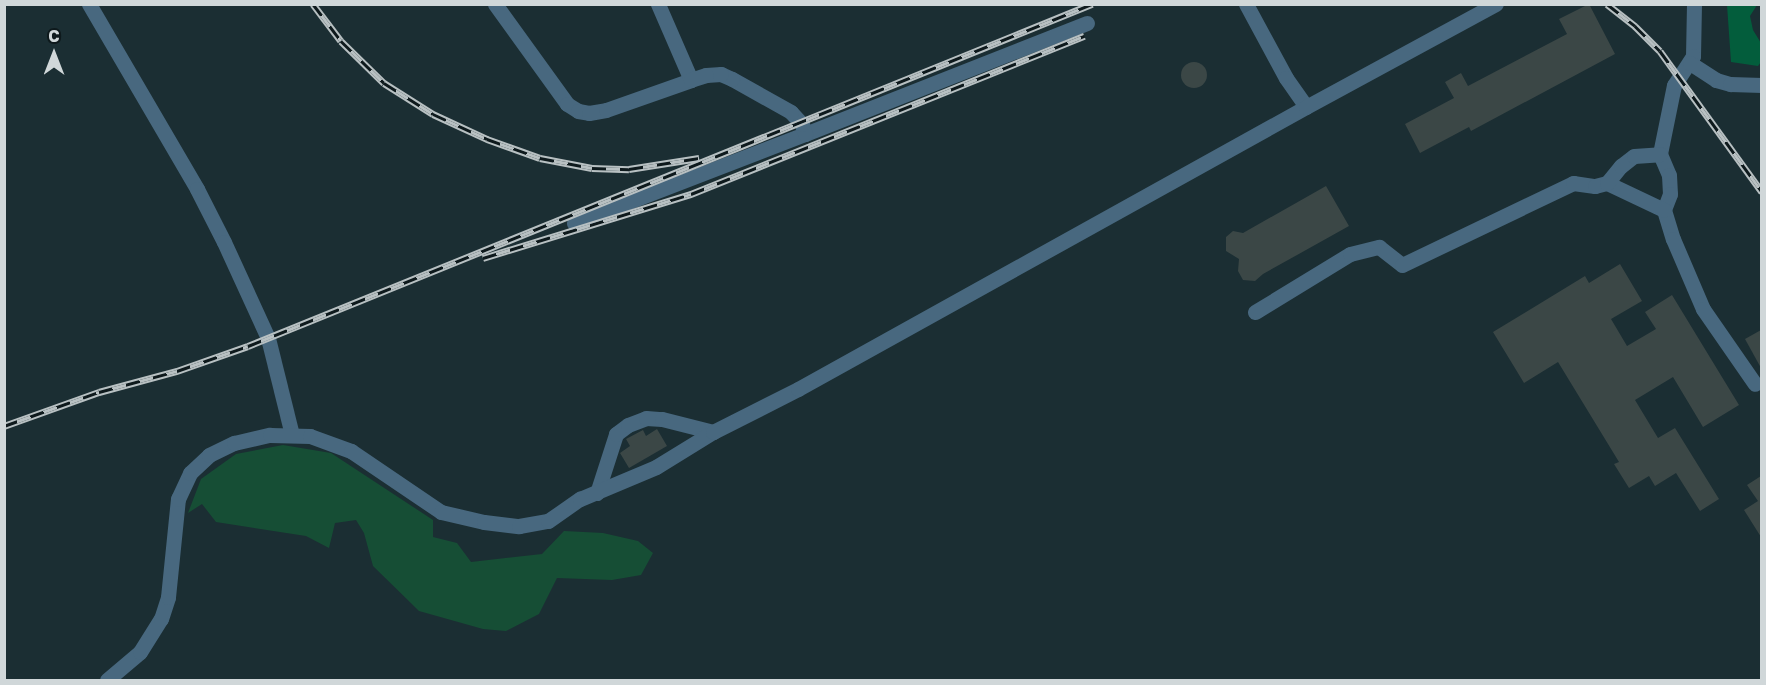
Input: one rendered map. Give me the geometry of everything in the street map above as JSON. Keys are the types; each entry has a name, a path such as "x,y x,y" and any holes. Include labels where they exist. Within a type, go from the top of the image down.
{"lane":[{"path":"89,4 197,189 224,242 268,338 292,435"},
{"path":"495,4 553,86 567,104 578,111 589,113 606,110 706,75 721,74 790,112 802,124 806,134"},
{"path":"658,4 691,80"},
{"path":"1246,4 1286,78 1306,107"},
{"path":"107,681 140,652 161,619 168,597 178,499 190,472 209,455 234,443 270,435 310,436 351,452 441,512 484,522 519,526 548,521 580,499 656,467 713,432 798,389 1496,4"},
{"path":"1694,4 1693,56 1671,93 1660,154 1669,175 1670,194 1664,210 1673,239 1703,309 1755,384"},
{"path":"574,223 1087,23"},
{"path":"1690,63 1716,80 1730,84 1761,85"},
{"path":"1255,312 1350,254 1379,247 1402,265 1573,183 1595,186 1607,183 1621,166 1634,156 1660,154"},
{"path":"1607,183 1664,210"},
{"path":"597,493 616,434 628,425 646,418 663,419 713,432"}],"shaded area":[{"path":"5,5 1761,5 1761,680 5,680"}],"green space":[{"path":"1727,5 1757,5 1750,16 1753,30 1761,43 1761,62 1758,66 1731,62"},
{"path":"283,445 331,453 433,520 433,537 457,543 471,562 542,554 564,531 603,533 638,541 653,553 641,575 612,580 557,578 539,614 506,631 483,629 419,611 373,566 364,533 356,520 335,523 329,548 306,536 216,522 202,504 188,513 201,479 236,454"}],"building":[{"path":"1589,4 1615,54 1471,131 1469,127 1420,153 1405,124 1454,98 1445,82 1461,73 1468,86 1567,34 1559,19"},
{"path":"1194,62 1203,66 1207,75 1203,84 1194,88 1185,84 1181,75 1185,66"},
{"path":"1326,186 1349,226 1263,274 1255,281 1243,280 1238,271 1239,259 1226,251 1226,237 1233,231 1243,233"},
{"path":"1620,264 1642,301 1611,319 1627,346 1656,329 1645,312 1672,295 1739,405 1703,427 1673,377 1635,400 1658,438 1675,428 1719,499 1700,511 1676,473 1655,486 1649,476 1629,488 1614,464 1619,462 1558,362 1524,383 1493,332 1585,276 1589,283"},
{"path":"1761,330 1761,368 1745,339"},
{"path":"657,429 667,446 629,468 620,453 630,446 626,439 643,430 646,436"},
{"path":"1761,476 1761,537 1744,510 1758,501 1747,485"}],"railway":[{"path":"313,4 341,41 384,83 433,114 487,139 540,158 592,168 629,169 699,158"},
{"path":"4,426 99,392 177,371 248,346 1092,4"},
{"path":"1607,4 1635,26 1660,51 1762,192"},
{"path":"483,258 691,194 1084,36"}]}
